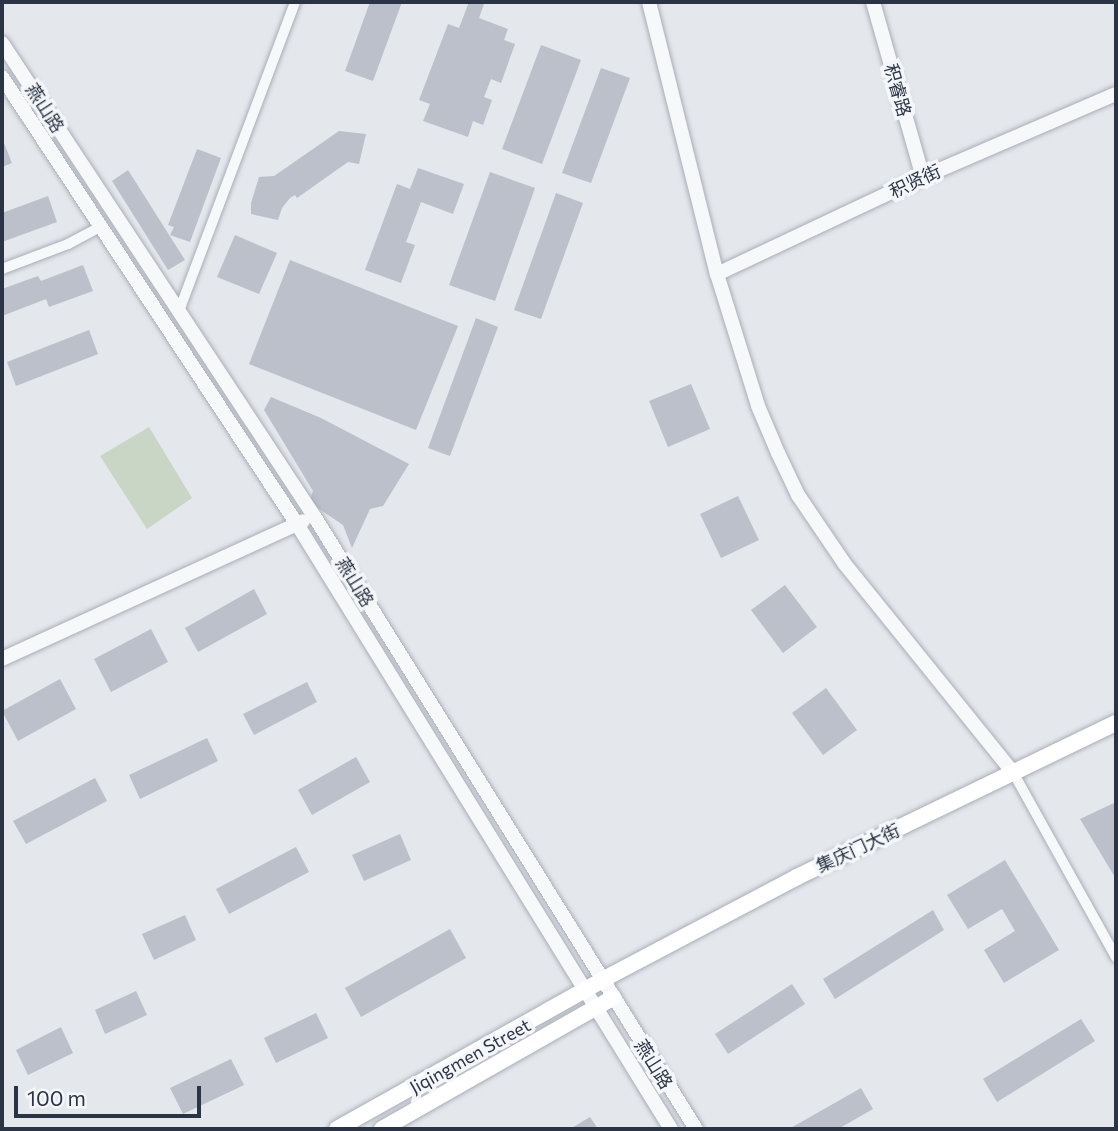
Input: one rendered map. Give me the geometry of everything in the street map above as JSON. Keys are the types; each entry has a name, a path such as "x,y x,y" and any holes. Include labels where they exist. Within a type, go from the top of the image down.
{"main road":[{"name":"集庆门大街","path":"602,981 797,877 1116,723"},
{"name":"Jiqingmen Street","path":"337,1129 587,992 602,981"},
{"name":"Jiqingmen Street","path":"382,1129 612,998"}],"street":[{"path":"179,311 295,2"},
{"path":"649,2 717,274 758,406 798,495 844,563 1014,774 1116,957"},
{"name":"积睿路","path":"873,2 923,177"},
{"name":"燕山路","path":"2,43 314,516 696,1129"},
{"name":"燕山路","path":"2,77 297,524 671,1129"},
{"name":"积贤街","path":"717,274 923,177 1116,93"},
{"path":"2,269 68,244 100,227"},
{"path":"2,659 314,516"}],"green space":[{"path":"149,427 192,498 147,529 100,456"}],"building":[{"path":"370,2 402,2 373,81 345,71"},
{"path":"469,2 484,4 479,18 508,29 504,40 515,44 501,83 491,79 484,97 492,100 483,125 473,121 468,137 423,121 430,104 419,100 448,24 459,28"},
{"path":"541,45 581,60 542,164 502,149"},
{"path":"601,68 630,78 591,183 562,173"},
{"path":"339,131 366,134 359,164 348,162 297,198 295,195 290,198 282,208 278,220 251,214 251,203 259,177 274,176"},
{"path":"2,138 12,163 2,167"},
{"path":"197,149 221,158 190,242 170,235 174,227 168,225"},
{"path":"418,168 464,184 453,214 421,202 406,242 415,245 401,283 365,270 397,184 410,189"},
{"path":"128,170 185,260 168,270 112,181"},
{"path":"490,172 535,188 495,301 449,285"},
{"path":"556,193 583,203 541,319 514,310"},
{"path":"48,196 57,222 2,242 2,213"},
{"path":"235,235 277,253 259,294 217,277"},
{"path":"290,260 458,326 416,430 249,364"},
{"path":"83,265 93,291 49,307 46,299 2,316 2,289 38,276 41,281"},
{"path":"476,318 498,327 450,456 428,448"},
{"path":"89,330 98,354 16,386 7,362"},
{"path":"691,384 710,429 668,447 649,401"},
{"path":"271,397 321,418 409,464 383,506 370,509 352,548 343,525 309,502 313,491 264,410"},
{"path":"738,496 759,540 721,558 700,514"},
{"path":"785,585 817,627 783,653 751,610"},
{"path":"254,589 267,614 198,652 185,628"},
{"path":"151,629 168,662 111,692 94,659"},
{"path":"60,679 76,709 18,741 2,711"},
{"path":"307,682 317,702 254,735 243,714"},
{"path":"826,688 857,730 823,755 792,713"},
{"path":"207,738 218,761 140,799 129,775"},
{"path":"356,757 370,782 312,815 298,790"},
{"path":"95,778 107,801 26,844 13,821"},
{"path":"1116,802 1116,879 1080,819"},
{"path":"400,834 411,860 364,881 352,855"},
{"path":"296,847 309,872 229,914 216,889"},
{"path":"1005,860 1059,950 1004,983 984,950 1015,931 1002,909 968,929 947,895"},
{"path":"933,910 944,930 835,999 823,979"},
{"path":"185,915 196,940 154,960 142,934"},
{"path":"450,929 466,958 361,1017 345,988"},
{"path":"792,984 805,1004 728,1054 715,1034"},
{"path":"136,991 147,1015 105,1034 95,1010"},
{"path":"316,1013 328,1038 276,1063 264,1038"},
{"path":"1081,1019 1095,1041 997,1102 983,1079"},
{"path":"61,1027 73,1053 28,1075 16,1050"},
{"path":"231,1059 244,1085 183,1114 170,1088"},
{"path":"861,1088 873,1109 838,1129 789,1129"},
{"path":"590,1117 598,1129 570,1129"}]}
